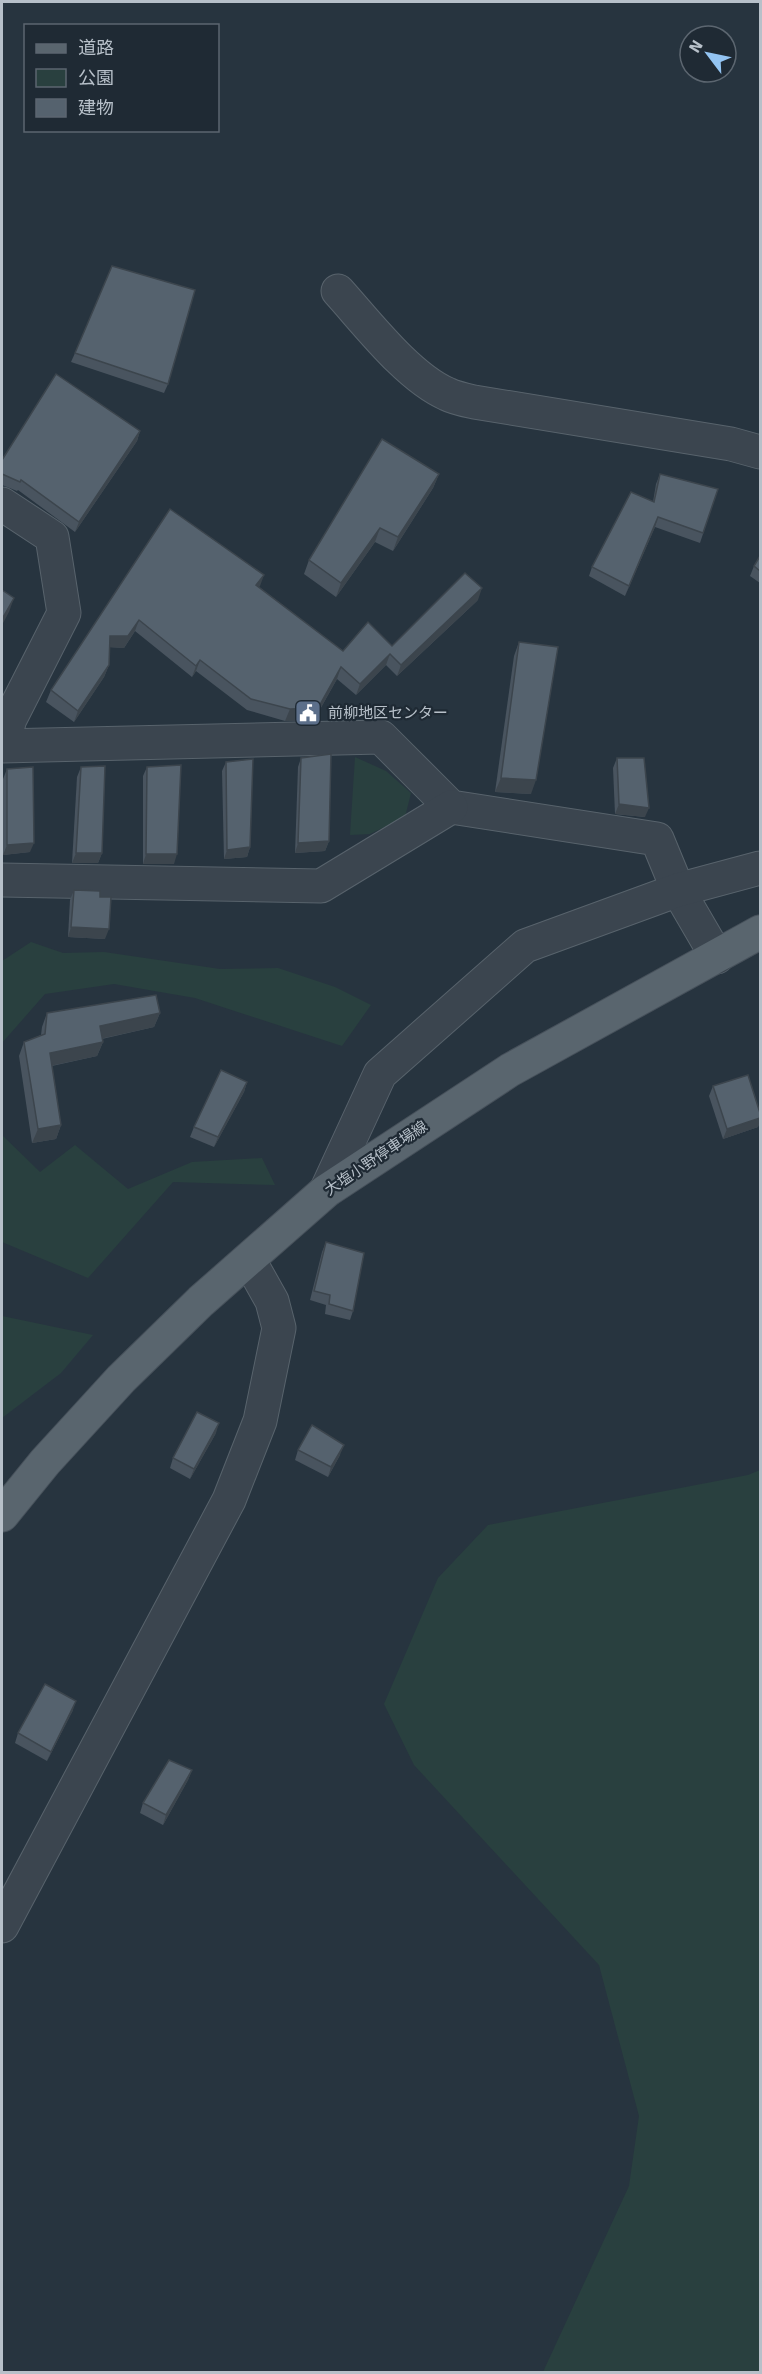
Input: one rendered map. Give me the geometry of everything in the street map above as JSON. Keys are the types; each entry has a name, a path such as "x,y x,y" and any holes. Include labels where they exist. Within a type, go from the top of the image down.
{"main road":[{"name":"大塩小野停車場線","path":"2,1515 45,1462 121,1379 201,1301 326,1191 510,1070 760,932"}],"street":[{"path":"338,291 410,368 429,384 448,395 474,402 731,444 760,452"},
{"path":"2,504 52,537 64,613 10,719 2,746 381,737 451,807 657,839 678,890 717,957"},
{"path":"2,880 321,886 451,807"},
{"path":"326,1191 380,1074 525,946 678,890 760,868"},
{"path":"2,1926 229,1500 260,1421 279,1328 272,1300 249,1260"}],"green space":[{"path":"355,757 386,771 411,793 405,817 370,834 350,835"},
{"path":"31,942 63,953 104,952 220,969 278,968 335,987 371,1005 342,1046 195,998 114,984 45,994 2,1043 2,961"},
{"path":"2,1135 40,1172 75,1145 128,1189 192,1162 262,1158 275,1185 173,1182 88,1278 2,1242"},
{"path":"2,1316 93,1335 61,1373 2,1418"},
{"path":"760,1470 760,2372 543,2372 629,2186 639,2116 599,1965 414,1765 384,1704 438,1578 488,1525 748,1475"}],"building":[{"path":"112,266 195,290 168,384 75,353"},
{"path":"56,374 140,431 79,522 21,480 20,482 2,474 2,460"},
{"path":"382,439 439,474 398,537 380,528 341,583 309,560"},
{"path":"660,474 718,489 703,533 658,517 629,586 592,567 631,492 654,502"},
{"path":"170,509 264,575 256,585 343,651 368,622 392,646 465,573 482,588 401,665 390,654 360,684 341,667 318,708 290,709 251,699 200,660 196,666 139,620 128,636 110,636 109,665 78,711 51,690"},
{"path":"760,556 760,571 754,566"},
{"path":"2,590 14,598 2,619"},
{"path":"519,642 558,647 536,780 501,778"},
{"path":"331,754 329,841 298,843 301,758"},
{"path":"617,758 644,758 649,808 619,804"},
{"path":"253,759 250,847 227,850 226,762"},
{"path":"181,765 177,854 146,854 147,767"},
{"path":"105,766 102,853 76,853 81,767"},
{"path":"33,767 34,843 7,845 7,769"},
{"path":"74,890 100,891 100,897 111,897 109,929 71,927"},
{"path":"156,995 160,1013 100,1026 103,1042 50,1053 61,1125 38,1129 24,1042 45,1034 47,1013"},
{"path":"221,1070 247,1082 218,1137 194,1127"},
{"path":"748,1075 760,1118 727,1129 713,1086"},
{"path":"326,1242 364,1253 353,1311 329,1304 330,1295 314,1291"},
{"path":"197,1412 219,1423 194,1469 173,1458"},
{"path":"312,1425 344,1445 331,1467 298,1450"},
{"path":"45,1684 76,1701 51,1752 18,1733"},
{"path":"169,1760 192,1770 166,1815 143,1803"}],"place":[{"name":"前柳地区センター","path":"308,713"}]}
